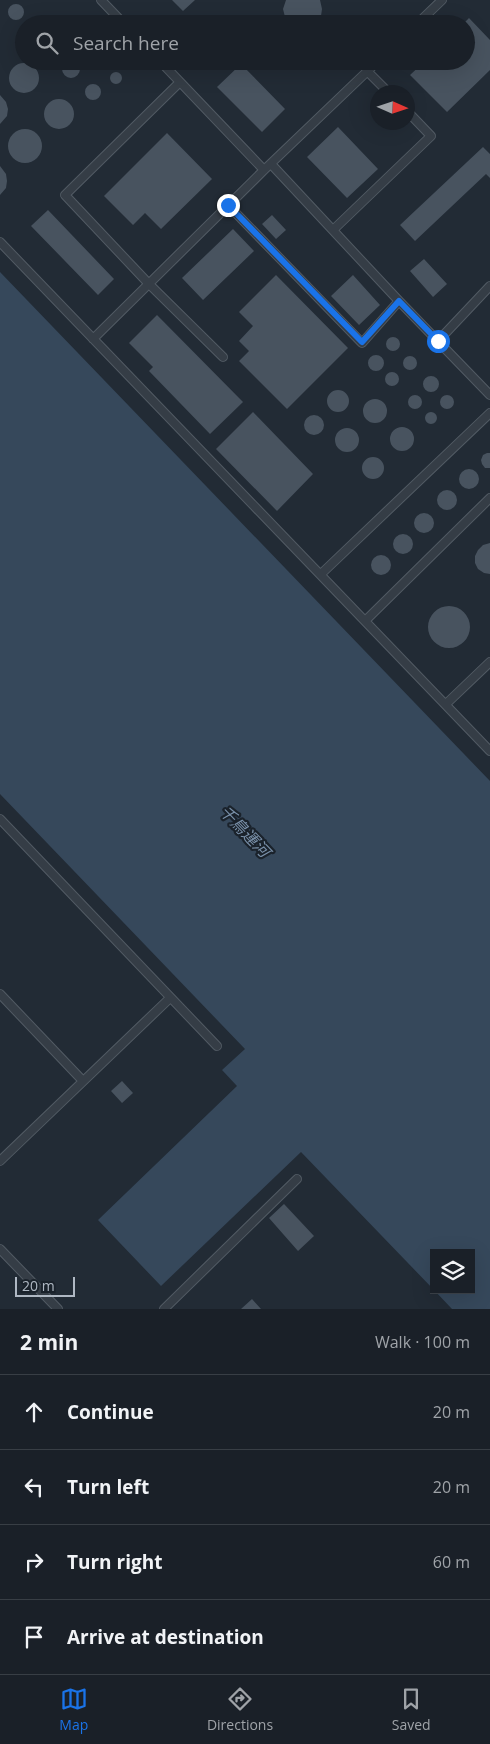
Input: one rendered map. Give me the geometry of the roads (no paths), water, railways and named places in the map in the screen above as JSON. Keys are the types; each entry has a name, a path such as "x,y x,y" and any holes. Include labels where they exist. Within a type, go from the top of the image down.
{"lane":[{"path":"101,0 115,15"},
{"path":"426,15 442,0"},
{"path":"169,70 264,170"},
{"path":"93,339 367,71 381,85"},
{"path":"180,82 65,196 149,284 223,357"},
{"path":"332,230 432,136 415,119"},
{"path":"271,164 490,395"},
{"path":"228,205 362,342 399,301"},
{"path":"0,242 366,620 490,751"},
{"path":"438,341 490,286"},
{"path":"321,574 490,413"},
{"path":"366,620 490,498"},
{"path":"446,704 490,662"},
{"path":"0,819 217,1046"},
{"path":"0,994 84,1081"},
{"path":"0,1161 170,998"},
{"path":"164,1309 297,1179"},
{"path":"0,1249 58,1309"}],"water":[{"name":"千鳥運河","path":"0,272 490,781 490,1309 452,1309 438,1294 475,1294 475,1249 430,1249 430,1286 301,1152 161,1286 98,1220 237,1086 222,1070 245,1049 0,794"}]}
